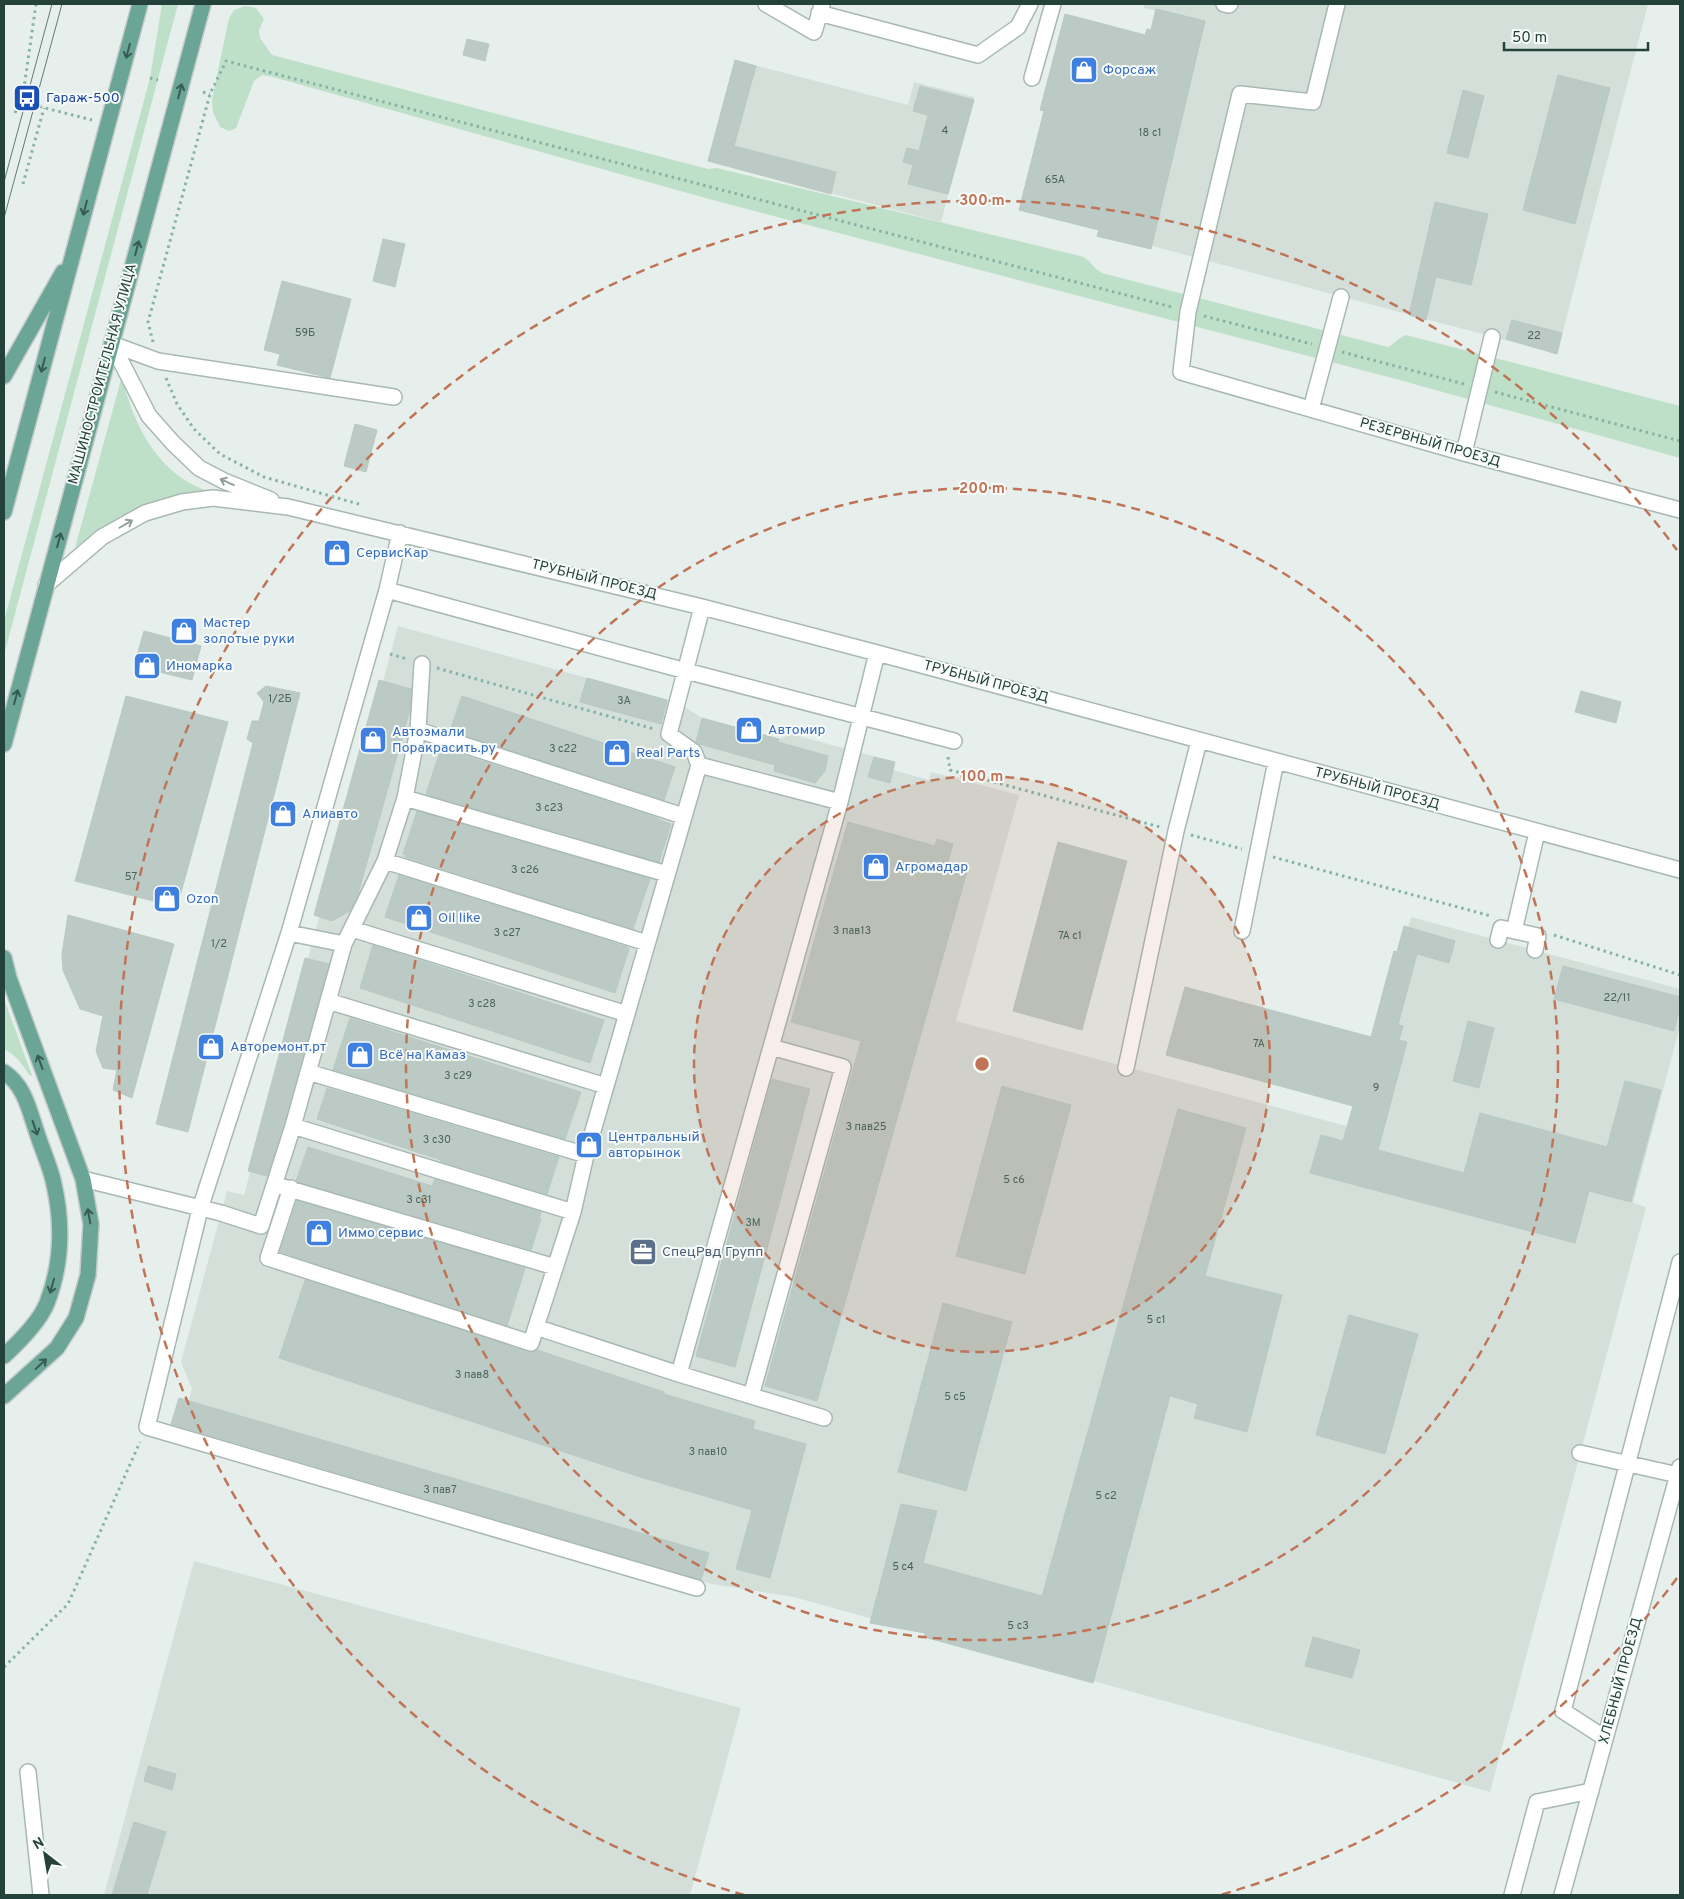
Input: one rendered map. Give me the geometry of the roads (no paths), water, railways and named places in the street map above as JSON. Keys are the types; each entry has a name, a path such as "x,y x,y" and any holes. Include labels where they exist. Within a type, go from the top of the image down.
{"main road":[{"path":"4,512 140,4"},
{"name":"МАШИНОСТРОИТЕЛЬНАЯ УЛИЦА","path":"4,744 204,4"},
{"path":"4,376 73,253"},
{"path":"4,958 8,978 83,1179 91,1224 88,1275 76,1318 57,1348 4,1396"},
{"path":"4,1072 15,1079 23,1093 53,1180 59,1219 60,1257 46,1305 21,1340 4,1356"}],"street":[{"path":"766,4 814,32 821,9 978,55 1018,27 1030,4"},
{"path":"1032,78 1053,4"},
{"path":"1224,4 1230,4"},
{"name":"РЕЗЕРВНЫЙ ПРОЕЗД","path":"1337,4 1312,102 1240,94 1188,312 1181,372 1464,453 1680,510"},
{"path":"1311,409 1341,297"},
{"path":"1464,453 1492,337"},
{"path":"112,344 158,361 394,397"},
{"path":"112,344 149,416 199,468 224,481 288,507"},
{"path":"46,585 102,537 145,512 182,502 214,498 288,507"},
{"name":"ТРУБНЫЙ ПРОЕЗД","path":"288,507 702,607 1680,870"},
{"path":"400,533 387,590 289,933 200,1209 147,1427 697,1588"},
{"path":"387,590 950,740"},
{"path":"291,1188 268,1258 531,1343 573,1212 586,1155 699,765 694,752 669,734 702,607"},
{"path":"679,1374 840,802 877,653"},
{"path":"83,1179 221,1213 261,1226 308,1072 344,944 385,861 405,798 418,730 422,664"},
{"path":"418,730 683,816"},
{"path":"1126,1068 1176,831 1199,740"},
{"path":"1242,931 1276,761"},
{"path":"699,765 840,802"},
{"path":"405,798 667,874"},
{"path":"1515,927 1537,832"},
{"path":"385,861 647,943"},
{"path":"1498,940 1501,928 1515,927 1538,936 1535,950"},
{"path":"352,929 626,1014"},
{"path":"289,933 344,944"},
{"path":"328,1001 606,1086"},
{"path":"751,1396 843,1067 771,1047"},
{"path":"308,1072 586,1155"},
{"path":"292,1126 573,1212"},
{"path":"274,1184 555,1267"},
{"path":"1605,1738 1563,1710 1680,1262"},
{"path":"536,1327 679,1374 824,1418"},
{"path":"1580,1453 1626,1463 1679,1471"},
{"name":"ХЛЕБНЫЙ ПРОЕЗД","path":"1562,1895 1679,1471"},
{"path":"28,1772 41,1895"},
{"path":"1512,1895 1537,1802 1591,1791"}],"tram line":[{"path":"4,182 52,4"},
{"path":"4,218 62,4"}],"place":[{"name":"Форсаж","path":"1084,70"},
{"name":"Гараж-500","path":"27,98"},
{"name":"СервисКар","path":"337,553"},
{"name":"Мастер золотые руки","path":"184,631"},
{"name":"Иномарка","path":"147,666"},
{"name":"Автомир","path":"749,730"},
{"name":"Автоэмали Поракрасить.ру","path":"373,740"},
{"name":"Real Parts","path":"617,753"},
{"name":"Алиавто","path":"283,814"},
{"name":"Агромадар","path":"876,867"},
{"name":"Ozon","path":"167,899"},
{"name":"Oil like","path":"419,918"},
{"name":"Авторемонт.рт","path":"211,1047"},
{"name":"Всё на Камаз","path":"360,1055"},
{"name":"Центральный авторынок","path":"589,1145"},
{"name":"Иммо сервис","path":"319,1233"},
{"name":"СпецРвд Групп","path":"643,1252"}]}
